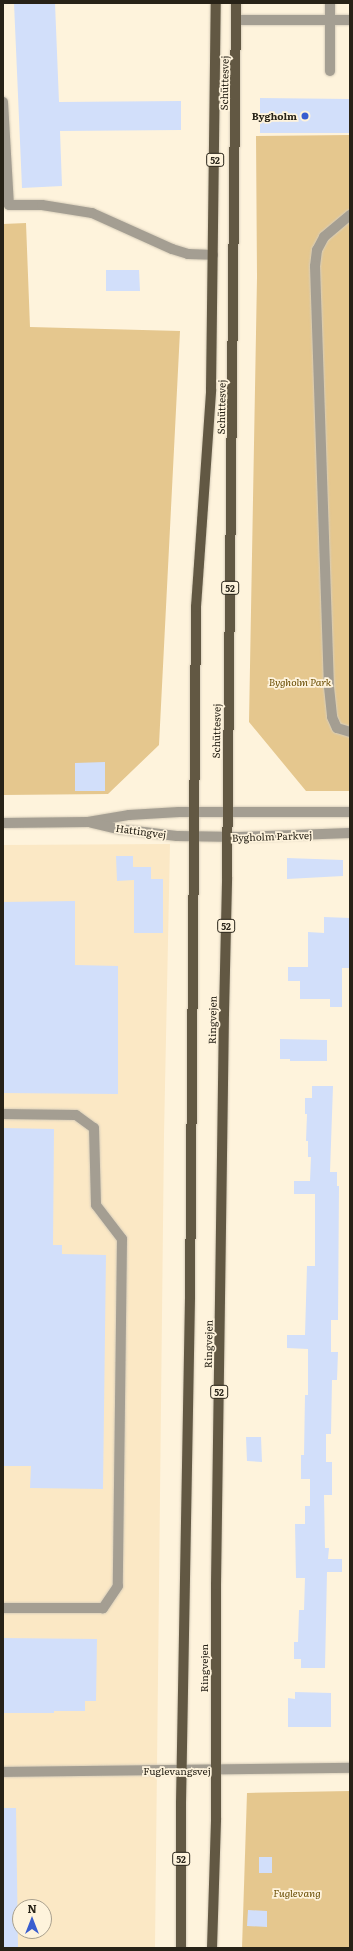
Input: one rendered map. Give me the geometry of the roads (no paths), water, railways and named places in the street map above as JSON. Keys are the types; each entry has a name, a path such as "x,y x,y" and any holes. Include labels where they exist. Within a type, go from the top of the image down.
{"main road":[{"name":"Schüttesvej","path":"194,836 196,607 211,398 216,3"},
{"name":"Schüttesvej","path":"227,812 236,3"},
{"name":"Ringvejen","path":"212,1948 216,1771 216,1593 227,812"},
{"name":"Ringvejen","path":"181,1948 182,1770 190,1321 194,836"}],"street":[{"path":"330,3 330,71"},
{"path":"237,20 350,20"},
{"path":"3,102 9,205 42,205 92,213 172,249 188,254 213,256"},
{"path":"350,215 324,237 317,250 316,266 329,687 332,717 337,728 350,732"},
{"path":"194,812 350,812"},
{"name":"Hattingvej","path":"3,823 88,822 129,815 194,812"},
{"name":"Hattingvej","path":"88,822 119,829 177,836 194,836"},
{"name":"Bygholm Parkvej","path":"194,836 227,837 350,833"},
{"path":"3,1114 76,1115 94,1128 96,1205 122,1239 118,1586 103,1608 3,1608"},
{"name":"Fuglevangsvej","path":"3,1772 216,1771 350,1768"}],"place":[{"name":"Bygholm","path":"305,116"}],"park label":[{"name":"Bygholm Park","path":"300,682"},
{"name":"Fuglevang","path":"297,1893"}]}
